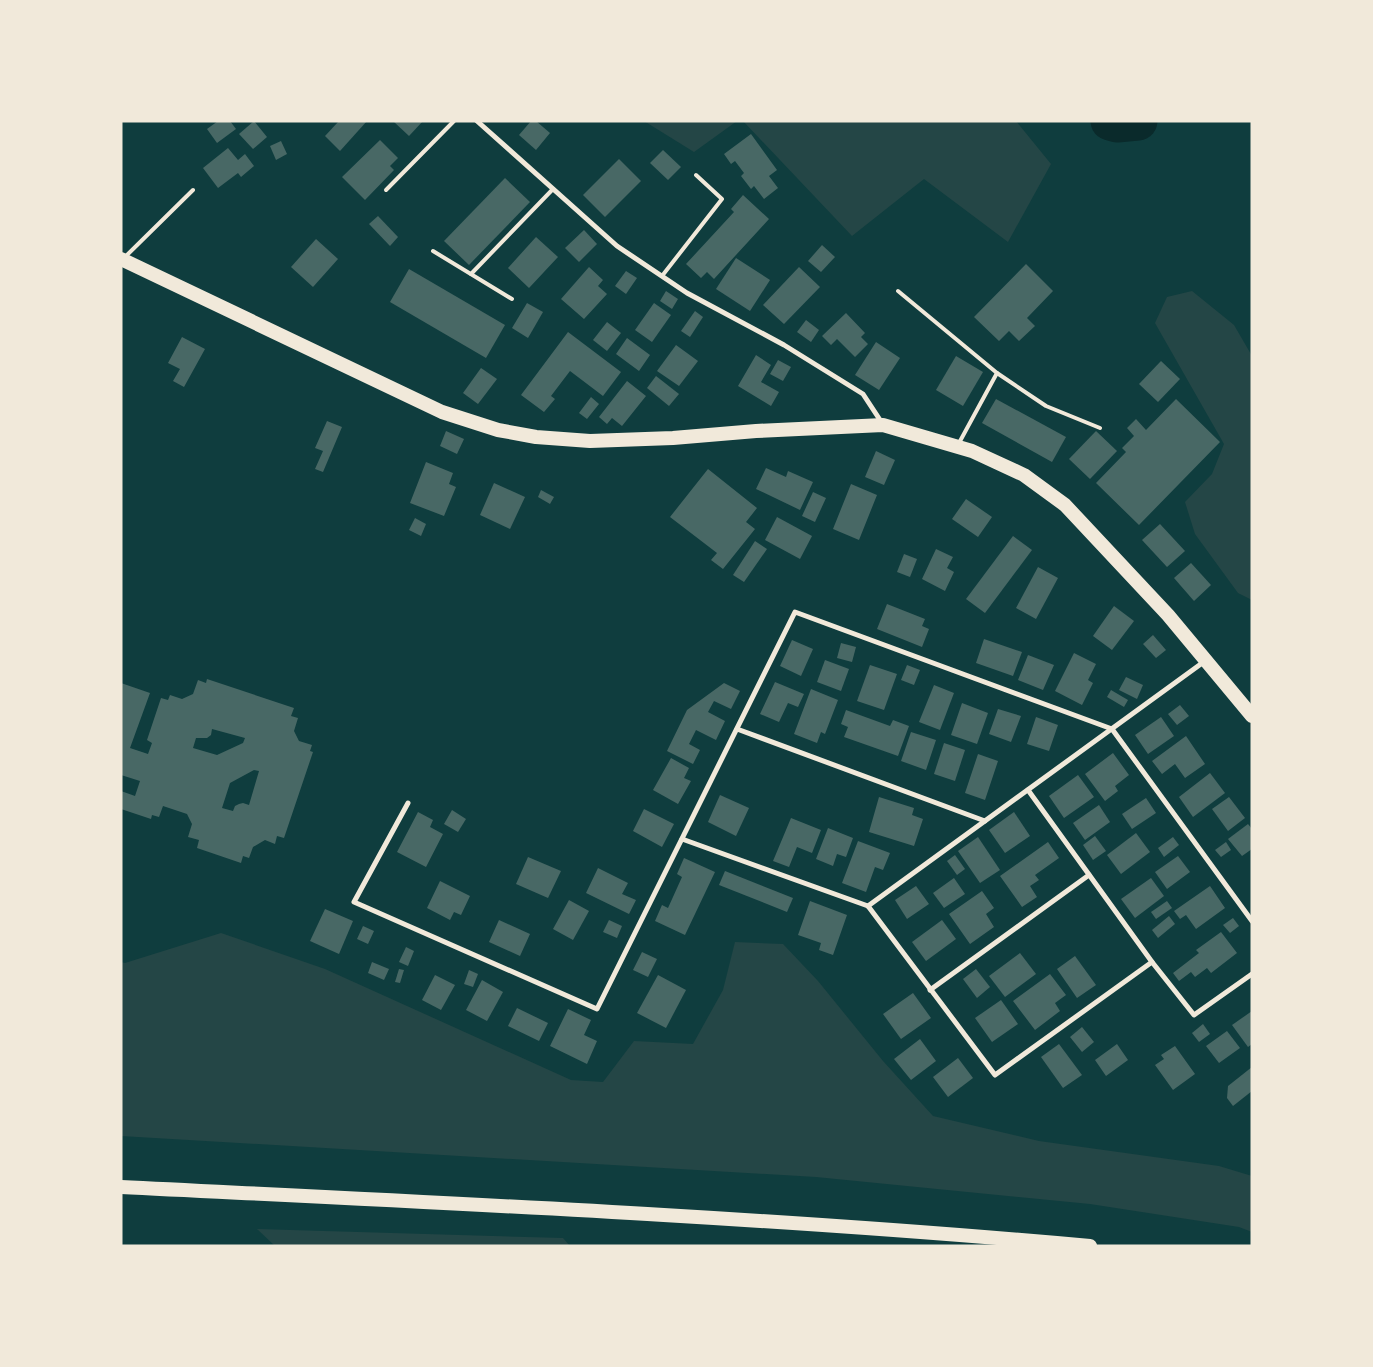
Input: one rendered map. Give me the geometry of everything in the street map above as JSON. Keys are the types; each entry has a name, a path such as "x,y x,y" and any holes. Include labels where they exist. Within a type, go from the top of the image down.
{"highway":[{"path":"122,260 442,412 498,430 536,437 590,441 673,438 883,425 972,452 1024,475 1065,505 1168,615 1252,716"},
{"path":"121,1187 434,1202 930,1232 1090,1246"}],"street":[{"path":"477,121 618,246 687,293 784,345 863,394 883,425"},
{"path":"408,804 354,902 597,1009 795,612 1112,729 1252,921"},
{"path":"868,906 1206,660"},
{"path":"737,729 985,821"},
{"path":"1028,790 1152,962 1194,1016 1252,974"},
{"path":"682,839 868,906 995,1075 1152,962"},
{"path":"930,990 1089,875"}],"lane":[{"path":"386,190 454,121"},
{"path":"662,276 722,199 696,175"},
{"path":"471,274 553,189"},
{"path":"122,260 193,190"},
{"path":"432,251 512,299"},
{"path":"898,291 997,373 1046,406 1100,428"},
{"path":"956,447 997,373"}],"shaded area":[{"path":"644,121 737,121 694,152"},
{"path":"743,121 1016,121 1051,164 1008,242 924,179 852,236"},
{"path":"1192,291 1234,325 1252,356 1252,600 1238,593 1195,534 1185,502 1212,474 1224,444 1155,323 1167,297"},
{"path":"221,933 325,969 571,1080 603,1082 634,1041 693,1044 723,990 735,942 783,944 818,981 883,1061 933,1116 1039,1141 1219,1166 1252,1176 1252,1232 1239,1227 1090,1204 816,1177 121,1136 121,962 125,963"},
{"path":"257,1229 563,1238 570,1246 275,1246"}],"building":[{"path":"218,121 230,121 236,129 217,143 207,129"},
{"path":"254,121 267,137 253,149 239,134"},
{"path":"339,121 367,121 340,151 325,136"},
{"path":"393,121 423,121 409,136"},
{"path":"531,121 536,121 550,133 536,150 519,135"},
{"path":"751,134 777,170 769,176 778,188 764,199 754,186 751,189 741,176 744,173 735,161 731,164 724,154"},
{"path":"380,140 398,158 390,166 394,170 365,200 342,177"},
{"path":"281,141 287,154 276,160 270,146"},
{"path":"228,148 238,160 245,154 254,166 241,177 238,173 218,188 203,168"},
{"path":"663,150 681,167 668,180 650,163"},
{"path":"619,159 641,181 605,217 583,195"},
{"path":"505,178 530,202 469,265 444,241"},
{"path":"743,195 769,219 714,279 707,272 701,278 686,264 734,212 731,209"},
{"path":"378,216 398,237 390,246 369,224"},
{"path":"584,230 597,244 579,262 565,248"},
{"path":"536,237 558,257 529,288 508,268"},
{"path":"316,239 338,259 313,287 291,267"},
{"path":"822,245 835,257 821,272 808,261"},
{"path":"736,258 770,280 750,311 716,289"},
{"path":"1026,264 1053,291 1027,318 1035,326 1019,341 1009,331 999,341 974,317"},
{"path":"589,267 603,280 598,286 607,294 584,319 561,299"},
{"path":"799,267 820,287 784,324 763,305"},
{"path":"409,269 505,325 486,358 390,302"},
{"path":"626,271 637,278 626,294 615,286"},
{"path":"666,291 678,299 672,309 660,301"},
{"path":"527,303 543,312 528,338 512,328"},
{"path":"654,303 671,315 652,342 635,330"},
{"path":"695,311 703,317 690,337 681,331"},
{"path":"846,313 865,333 861,337 868,344 855,357 837,339 831,345 822,336"},
{"path":"806,320 819,330 811,342 797,332"},
{"path":"607,322 621,333 607,351 593,340"},
{"path":"568,332 621,372 603,396 570,371 551,396 555,399 544,412 521,395"},
{"path":"182,337 205,349 184,387 173,381 180,369 168,363"},
{"path":"627,338 650,355 639,371 616,354"},
{"path":"876,342 900,358 879,390 855,375"},
{"path":"676,345 698,361 679,386 657,371"},
{"path":"756,355 771,365 761,382 779,392 771,406 738,386"},
{"path":"956,356 983,372 963,406 936,390"},
{"path":"778,360 791,367 783,381 770,374"},
{"path":"1161,361 1180,379 1158,402 1139,384"},
{"path":"481,368 497,379 478,404 463,393"},
{"path":"656,376 679,394 669,406 647,388"},
{"path":"627,381 646,396 622,426 612,418 607,424 599,417"},
{"path":"591,397 599,404 587,419 579,413"},
{"path":"996,399 1066,437 1052,462 982,423"},
{"path":"1176,399 1220,442 1139,525 1096,483 1126,452 1122,448 1134,436 1127,428 1136,419 1146,430"},
{"path":"327,421 342,427 323,472 315,469 323,451 315,448"},
{"path":"446,431 464,439 457,454 440,446"},
{"path":"1096,431 1117,451 1090,479 1069,459"},
{"path":"876,451 895,460 884,485 865,477"},
{"path":"426,462 453,473 449,484 456,487 444,516 410,503"},
{"path":"766,468 786,477 788,471 813,482 800,510 756,489"},
{"path":"708,469 757,508 746,522 755,529 723,569 711,560 717,553 670,517"},
{"path":"494,483 525,497 510,529 480,515"},
{"path":"851,484 877,495 859,540 833,529"},
{"path":"541,490 554,497 550,504 538,497"},
{"path":"813,492 826,498 815,522 802,516"},
{"path":"966,499 992,517 978,537 952,519"},
{"path":"777,517 812,536 800,559 765,540"},
{"path":"415,518 426,524 421,536 409,530"},
{"path":"1160,524 1185,551 1167,567 1142,540"},
{"path":"1013,536 1032,550 985,613 966,599"},
{"path":"755,541 767,549 744,582 733,575"},
{"path":"936,549 953,557 947,568 954,572 945,591 922,579"},
{"path":"904,554 917,559 910,577 897,572"},
{"path":"1191,563 1211,585 1194,601 1174,578"},
{"path":"1038,567 1058,578 1036,619 1016,608"},
{"path":"887,604 925,619 922,626 929,629 922,647 877,629"},
{"path":"1114,606 1134,621 1112,650 1093,636"},
{"path":"1153,635 1166,650 1156,658 1143,644"},
{"path":"984,639 1022,652 1013,676 976,663"},
{"path":"792,640 813,649 801,676 780,666"},
{"path":"841,643 856,647 852,662 837,658"},
{"path":"1074,653 1096,664 1088,680 1093,683 1082,705 1055,691"},
{"path":"1028,655 1054,665 1043,690 1018,680"},
{"path":"825,660 849,669 841,691 817,682"},
{"path":"870,665 897,674 884,710 857,701"},
{"path":"907,665 920,670 914,685 901,680"},
{"path":"1126,677 1143,685 1137,699 1119,690"},
{"path":"207,679 294,708 291,716 298,718 294,731 299,741 312,745 310,751 313,752 284,838 277,836 275,844 265,840 253,847 249,858 243,856 241,863 197,848 199,840 188,837 192,824 187,814 163,806 159,817 152,815 151,819 121,809 121,791 135,796 140,781 121,775 121,683 150,693 130,748 148,754 152,743 147,740 161,698 168,700 170,695 182,699 193,694 198,680 206,683","holes":["212,729 245,738 243,743 217,755 193,748 196,738 207,738 211,735","254,770 259,771 249,805 239,804 235,806 233,811 222,808 230,783"]},
{"path":"775,682 804,694 798,707 788,703 779,722 760,714"},
{"path":"724,683 740,691 731,709 714,701 708,712 725,721 716,740 696,730 689,744 700,750 693,764 667,751 687,710"},
{"path":"934,685 954,693 940,730 919,722"},
{"path":"811,689 838,700 825,734 821,732 817,743 794,734"},
{"path":"1111,690 1128,700 1124,707 1107,697"},
{"path":"962,703 988,713 977,744 951,735"},
{"path":"1180,705 1189,716 1177,725 1168,714"},
{"path":"998,709 1021,716 1011,742 989,734"},
{"path":"846,710 890,726 893,720 909,726 898,756 844,737 848,727 841,724"},
{"path":"1036,717 1058,725 1049,751 1027,744"},
{"path":"1161,717 1174,736 1148,754 1135,735"},
{"path":"911,732 936,740 926,770 901,761"},
{"path":"1186,736 1205,764 1185,778 1175,764 1162,774 1152,761"},
{"path":"944,743 965,750 955,781 934,774"},
{"path":"1113,753 1129,775 1115,786 1118,791 1105,801 1085,774"},
{"path":"978,754 998,761 985,800 965,793"},
{"path":"671,758 689,768 684,778 691,781 678,804 653,790"},
{"path":"1210,773 1225,793 1193,817 1179,797"},
{"path":"1078,775 1094,797 1064,818 1049,796"},
{"path":"720,795 749,808 736,836 708,822"},
{"path":"879,797 914,808 912,815 923,819 914,846 869,832"},
{"path":"1229,797 1245,818 1228,831 1212,809"},
{"path":"1146,798 1156,813 1132,829 1122,814"},
{"path":"1099,805 1110,822 1085,840 1073,823"},
{"path":"644,809 674,824 662,847 633,831"},
{"path":"452,810 466,819 458,832 444,824"},
{"path":"418,812 433,820 430,827 443,834 426,867 397,852"},
{"path":"1014,812 1030,836 1005,853 989,830"},
{"path":"791,818 821,830 812,853 797,847 789,867 773,861"},
{"path":"1248,824 1252,829 1252,849 1242,856 1228,839"},
{"path":"828,828 853,838 846,857 837,854 833,866 816,859"},
{"path":"1136,833 1150,852 1121,874 1107,855"},
{"path":"1095,836 1106,851 1093,860 1083,845"},
{"path":"978,837 1000,870 980,883 958,851"},
{"path":"1173,837 1179,845 1164,857 1158,848"},
{"path":"858,841 890,853 883,870 875,867 866,892 842,883"},
{"path":"1048,842 1059,858 1035,875 1039,880 1030,886 1037,897 1022,907 1000,876"},
{"path":"1226,842 1231,850 1221,857 1215,850"},
{"path":"955,855 965,869 957,875 947,861"},
{"path":"1178,856 1190,872 1167,889 1155,872"},
{"path":"528,857 561,871 548,898 516,884"},
{"path":"684,858 715,872 685,935 655,921 662,905 668,908 682,877 677,874"},
{"path":"598,868 628,883 622,894 636,900 629,914 586,893"},
{"path":"725,871 793,898 787,912 719,885"},
{"path":"954,878 965,894 944,908 933,893"},
{"path":"1151,878 1164,896 1135,918 1121,899"},
{"path":"440,881 470,896 461,915 454,912 450,920 427,908"},
{"path":"916,886 929,904 907,919 895,900"},
{"path":"1210,886 1225,908 1196,929 1186,915 1180,919 1174,911"},
{"path":"982,891 994,908 986,914 994,927 970,944 949,914"},
{"path":"569,900 589,911 573,940 553,929"},
{"path":"810,901 847,915 833,955 819,950 821,943 798,935"},
{"path":"1167,901 1172,908 1156,919 1151,912"},
{"path":"325,909 353,921 339,954 310,941"},
{"path":"1169,916 1175,924 1158,938 1152,930"},
{"path":"1233,918 1239,926 1230,933 1223,925"},
{"path":"499,920 530,934 520,956 489,942"},
{"path":"609,920 622,926 617,938 603,932"},
{"path":"942,920 956,939 926,961 912,942"},
{"path":"363,926 374,931 368,944 357,939"},
{"path":"1221,932 1237,953 1211,973 1207,968 1195,977 1191,972 1179,981 1173,973 1199,953 1196,950"},
{"path":"406,947 414,951 408,966 399,962"},
{"path":"642,952 657,959 648,977 633,970"},
{"path":"1020,953 1036,974 1005,997 989,976"},
{"path":"1075,956 1096,985 1077,998 1057,969"},
{"path":"372,962 389,969 384,980 368,973"},
{"path":"399,969 404,970 400,983 395,982"},
{"path":"976,969 990,987 977,998 963,979"},
{"path":"469,970 478,974 473,987 464,984"},
{"path":"1050,974 1066,995 1055,1003 1060,1011 1035,1030 1013,1001"},
{"path":"435,975 455,985 441,1010 422,1000"},
{"path":"658,975 686,990 666,1028 637,1013"},
{"path":"482,980 503,992 487,1021 466,1010"},
{"path":"913,993 931,1018 901,1039 883,1014"},
{"path":"1001,1000 1018,1024 992,1042 975,1018"},
{"path":"517,1008 548,1023 539,1041 508,1026"},
{"path":"568,1009 591,1020 584,1035 597,1041 587,1064 550,1046"},
{"path":"1252,1011 1252,1044 1248,1047 1232,1025"},
{"path":"1203,1024 1210,1034 1199,1042 1192,1033"},
{"path":"1082,1027 1094,1042 1082,1052 1070,1037"},
{"path":"1227,1031 1240,1048 1219,1063 1206,1046"},
{"path":"920,1039 936,1061 911,1080 894,1059"},
{"path":"1059,1044 1082,1075 1063,1088 1041,1057"},
{"path":"1117,1044 1128,1060 1106,1076 1095,1060"},
{"path":"1175,1046 1195,1074 1173,1090 1155,1065 1164,1059 1161,1055"},
{"path":"958,1058 973,1078 948,1097 933,1077"},
{"path":"1252,1067 1252,1091 1233,1106 1227,1098 1228,1086"}],"waterway":[{"path":"1110,121 1117,123 1138,121"}]}
